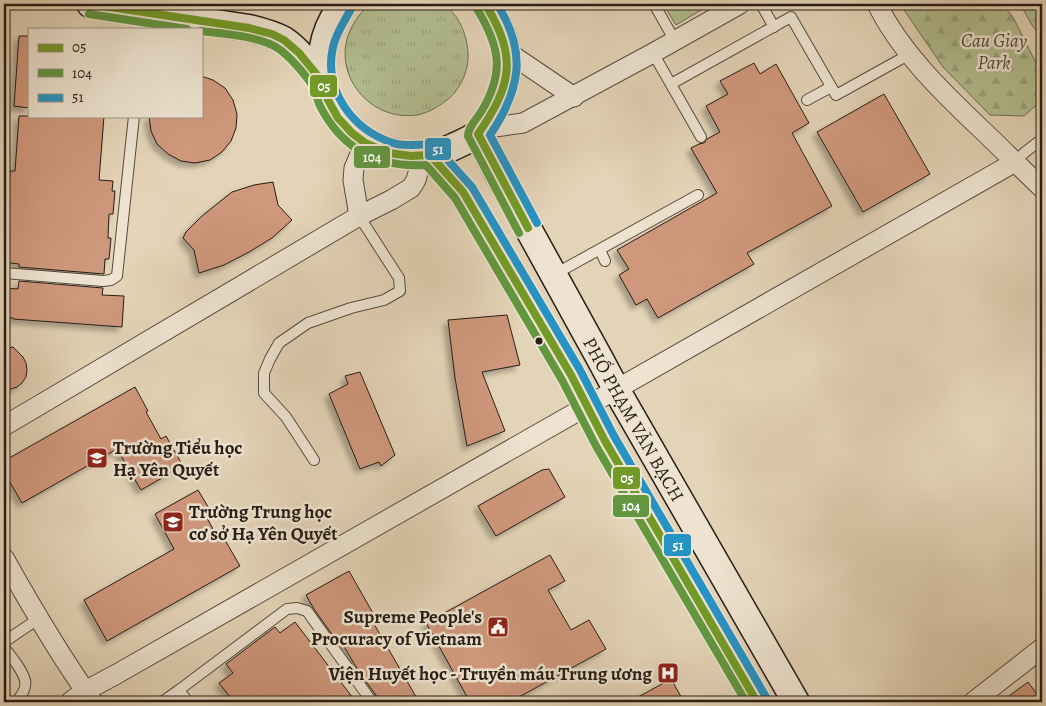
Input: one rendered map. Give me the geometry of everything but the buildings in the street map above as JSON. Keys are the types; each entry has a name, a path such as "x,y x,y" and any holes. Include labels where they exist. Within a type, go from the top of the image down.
{"main road":[{"path":"90,4 143,21 250,28 272,34 284,40 299,53 322,81"},
{"path":"343,4 330,22 323,41 322,81 328,100 338,118 365,143 389,153 411,156 427,155 446,150 480,132 494,110 503,91 507,73 506,52 502,34 485,4"},
{"name":"PHỐ PHẠM VĂN BẠCH","path":"480,132 498,172 616,389 796,702"},
{"name":"PHỐ PHẠM VĂN BẠCH","path":"427,155 463,192 571,375 605,441 757,702"},
{"path":"463,192 498,172"}],"street":[{"path":"480,132 523,123 654,53 740,4"},
{"path":"877,4 915,62 956,106 1042,188"},
{"path":"506,52 574,96"},
{"path":"359,216 353,180 354,168 365,143"},
{"path":"4,426 359,216 411,188 427,155"},
{"path":"70,702 89,696 124,670 1015,162"},
{"path":"4,558 38,619 89,696"},
{"path":"973,702 1042,648"}],"lane":[{"path":"654,4 675,40"},
{"path":"762,4 774,27"},
{"path":"671,84 791,17 836,95 910,54"},
{"path":"654,53 701,137"},
{"path":"807,100 831,87"},
{"path":"4,273 103,281 111,280 117,276 134,118"},
{"path":"1015,162 1042,139"},
{"path":"554,274 698,195"},
{"path":"314,460 286,417 264,393 264,373 279,343 308,323 351,308 384,300 400,291 399,278 359,216"},
{"path":"600,250 605,261"},
{"path":"162,702 287,609 297,608 307,611 372,702"},
{"path":"4,642 38,619"},
{"path":"4,648 25,676 25,688 21,697 16,702"},
{"path":"179,690 188,702"}],"green space":[{"path":"371,4 442,4 453,13 464,32 468,59 463,79 452,96 425,113 400,115 384,111 370,103 359,92 350,78 346,63 345,47 354,23"},
{"path":"663,4 711,4 676,25"},
{"name":"Cau Giay Park","path":"900,4 1002,4 1013,17 1035,61 1042,79 1042,100 1024,116 990,115 943,67"},
{"path":"1020,4 1042,4 1042,38 1032,25"}],"transit line":[{"name":"05","path":"90,4 249,28 272,34 284,40 299,53 322,81 328,100 338,118 365,143 389,153 411,156 430,155 463,192 571,375 605,441 757,702"},
{"name":"05","path":"485,4 503,39 507,70 498,100 478,134 528,228"},
{"name":"51","path":"497,4 513,38 516,70 514,86 508,102 490,135 537,223"},
{"name":"51","path":"351,9 336,37 331,63 337,93 344,107 365,129 379,137 398,144 435,146 472,187 580,370 614,436 766,697"},
{"name":"104","path":"477,9 491,36 497,60 494,84 489,98 471,127 468,136 519,233"},
{"name":"104","path":"89,14 180,28"},
{"name":"104","path":"202,31 252,38 279,49 309,81 315,90 320,106 339,134 363,153 377,159 392,163 426,165 455,198 562,380 596,446 746,702"}],"place":[{"name":"Trường Tiểu học Hạ Yên Quyết","path":"97,458"},
{"name":"Trường Trung học cơ sở Hạ Yên Quyết","path":"173,522"},
{"name":"Supreme People's Procuracy of Vietnam","path":"498,627"},
{"name":"Viện Huyết học - Truyền máu Trung ương","path":"668,673"}]}
